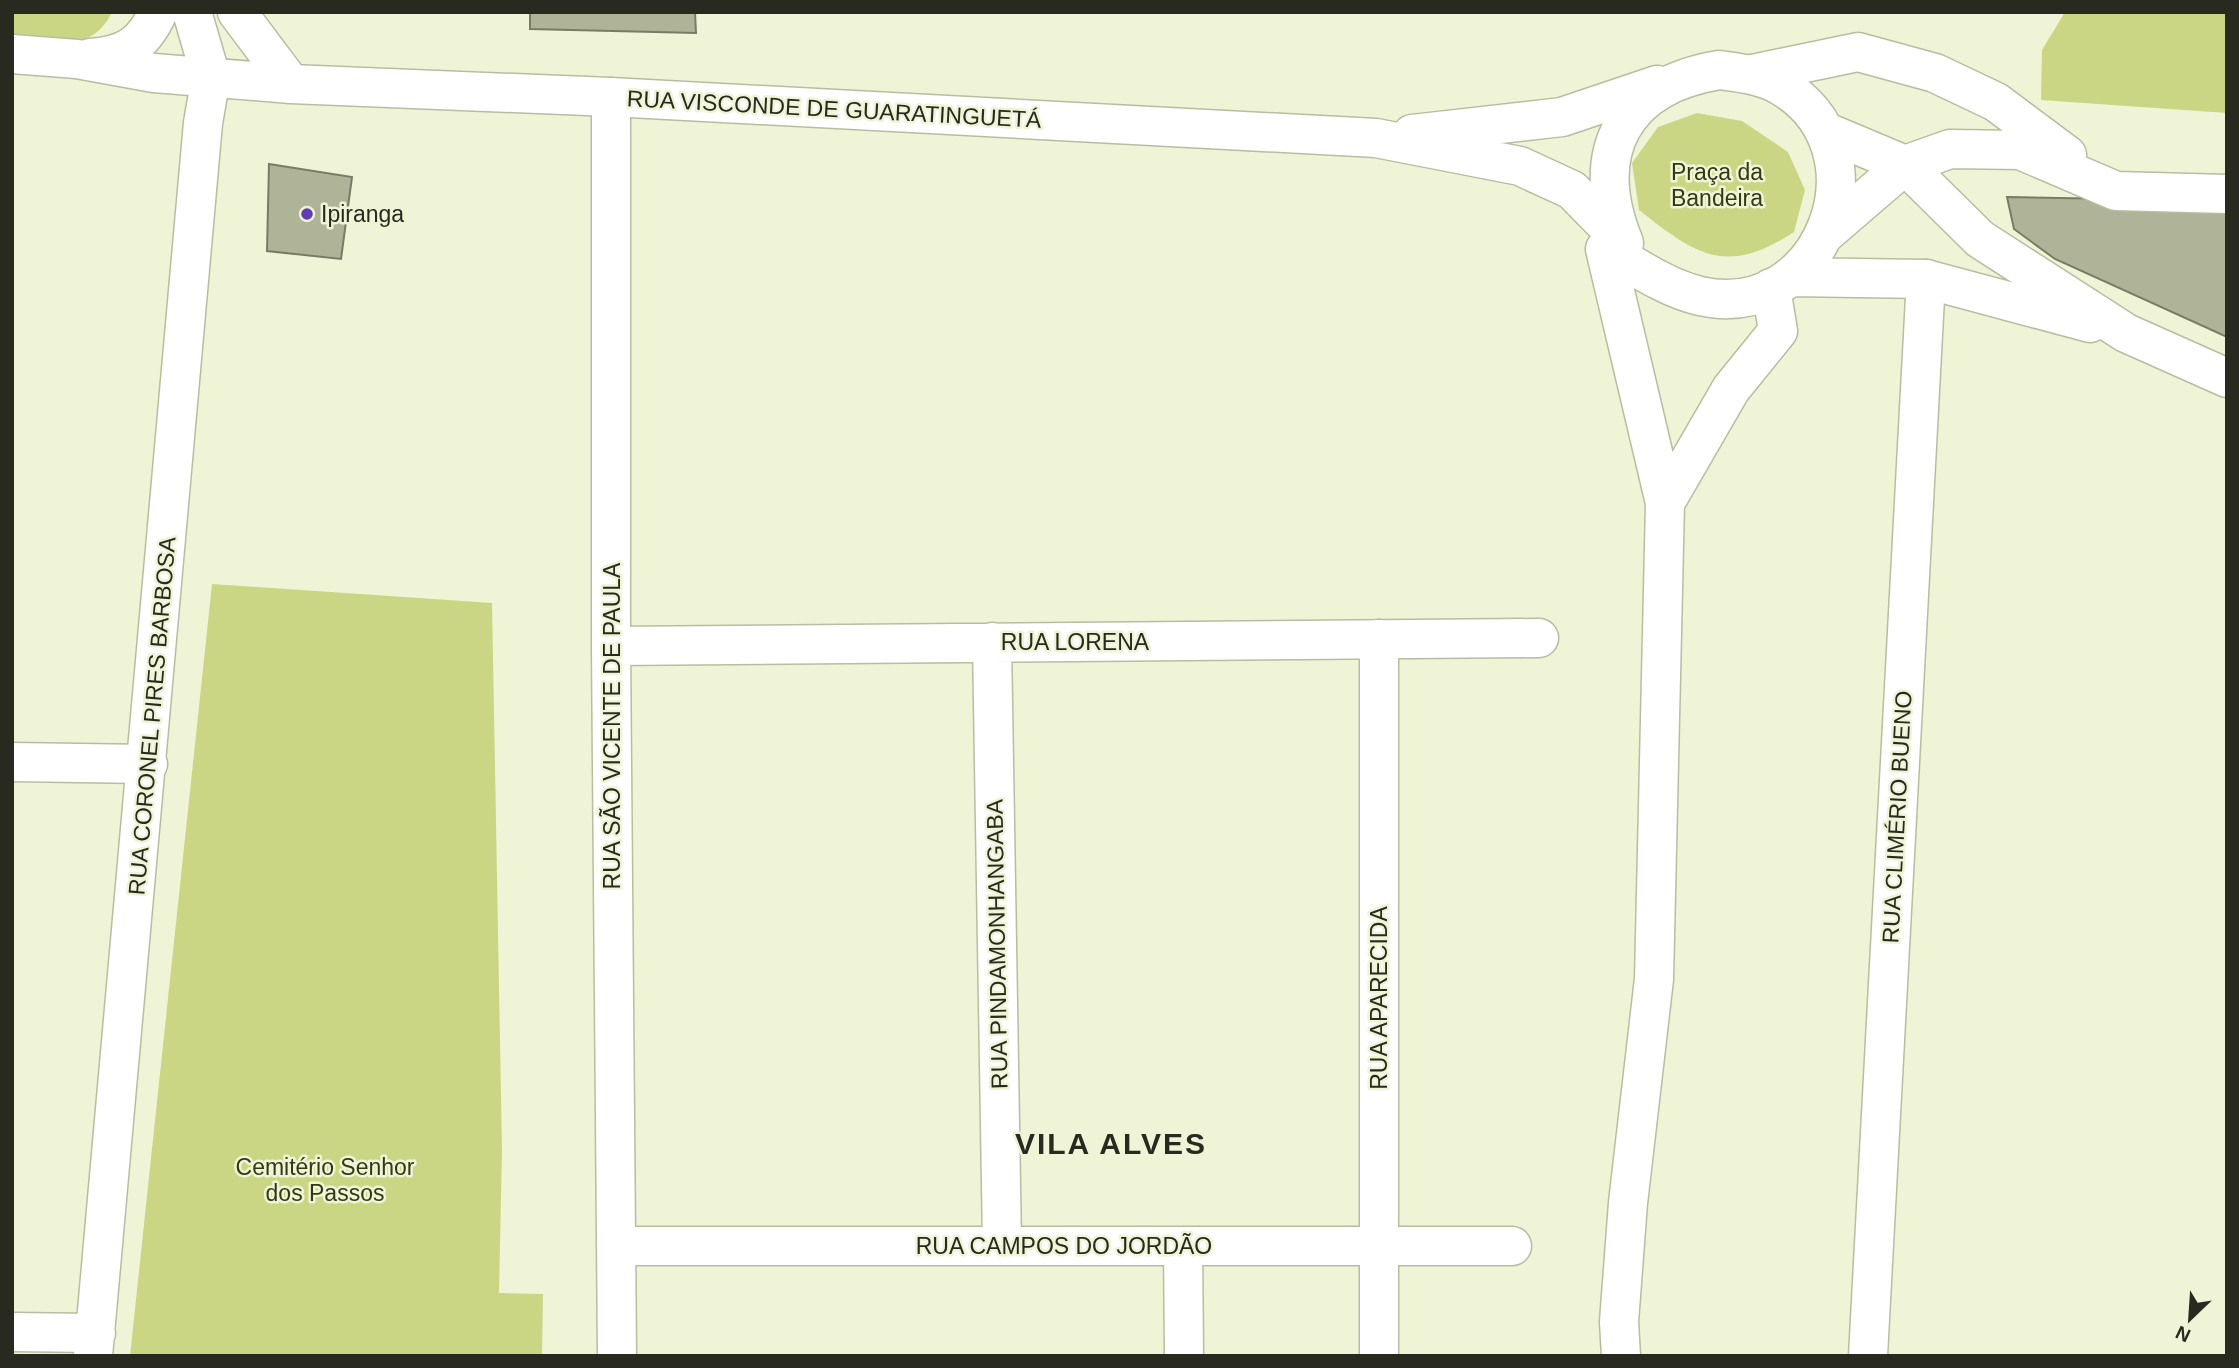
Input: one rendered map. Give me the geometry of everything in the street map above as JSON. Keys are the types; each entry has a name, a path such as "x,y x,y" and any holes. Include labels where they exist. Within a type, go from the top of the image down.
{"street":[{"path":"77,59 115,56 146,36 158,12"},
{"path":"192,12 211,77"},
{"path":"237,12 291,84"},
{"path":"1752,74 1858,51 1935,73 1996,102 2116,191"},
{"name":"RUA VISCONDE DE GUARATINGUETÁ","path":"18,52 154,73 291,84 611,97 1376,138 1520,166 1572,190 1614,246"},
{"path":"1620,1339 1628,1203 1654,979 1665,503 1614,246 1607,177 1615,144 1631,114 1656,90 1687,75 1719,70 1752,74 1781,86 1806,106 1824,131 1835,165 1836,200 1826,233 1811,257 1781,283 1778,331 1731,389 1665,503"},
{"name":"RUA VISCONDE DE GUARATINGUETÁ","path":"1376,138 1562,117 1687,75"},
{"name":"RUA CORONEL PIRES BARBOSA","path":"95,1344 203,123 211,77"},
{"name":"RUA SÃO VICENTE DE PAULA","path":"611,97 611,646 617,1356"},
{"path":"1824,131 1905,165 1980,239 2126,333 2227,378"},
{"path":"1826,233 1905,165 1950,149 2020,150 2116,191 2227,194"},
{"path":"1614,246 1668,285 1702,297 1737,298 1781,283 1926,279 2126,333"},
{"name":"RUA CLIMÉRIO BUENO","path":"1868,1356 1926,279"},
{"name":"RUA LORENA","path":"611,646 1539,638"},
{"name":"RUA APARECIDA","path":"1379,639 1379,1356"},
{"name":"RUA PINDAMONHANGABA","path":"992,642 1002,1245"},
{"path":"12,762 148,764"},
{"name":"RUA CAMPOS DO JORDÃO","path":"616,1246 1513,1246"},
{"path":"1183,1246 1184,1356"},
{"path":"12,1332 95,1344"}],"green space":[{"path":"12,12 112,12 93,35 68,43 55,43 12,38"},
{"path":"2065,12 2227,12 2227,113 2041,100 2042,50"},
{"name":"Praça da Bandeira","path":"1697,113 1742,121 1788,152 1805,190 1794,232 1750,254 1731,257 1713,255 1678,239 1639,210 1632,163 1658,127"},
{"name":"Cemitério Senhor dos Passos","path":"212,584 492,603 502,1150 499,1293 543,1294 542,1356 130,1356"}],"building":[{"path":"530,12 695,12 696,33 530,29"},
{"name":"Ipiranga","path":"269,164 352,177 341,259 267,251"},
{"path":"2007,197 2227,201 2227,337 2055,259 2014,229"}],"place":[{"name":"Ipiranga","path":"307,214"}],"district":[{"name":"VILA ALVES","path":"1111,1143"}]}
